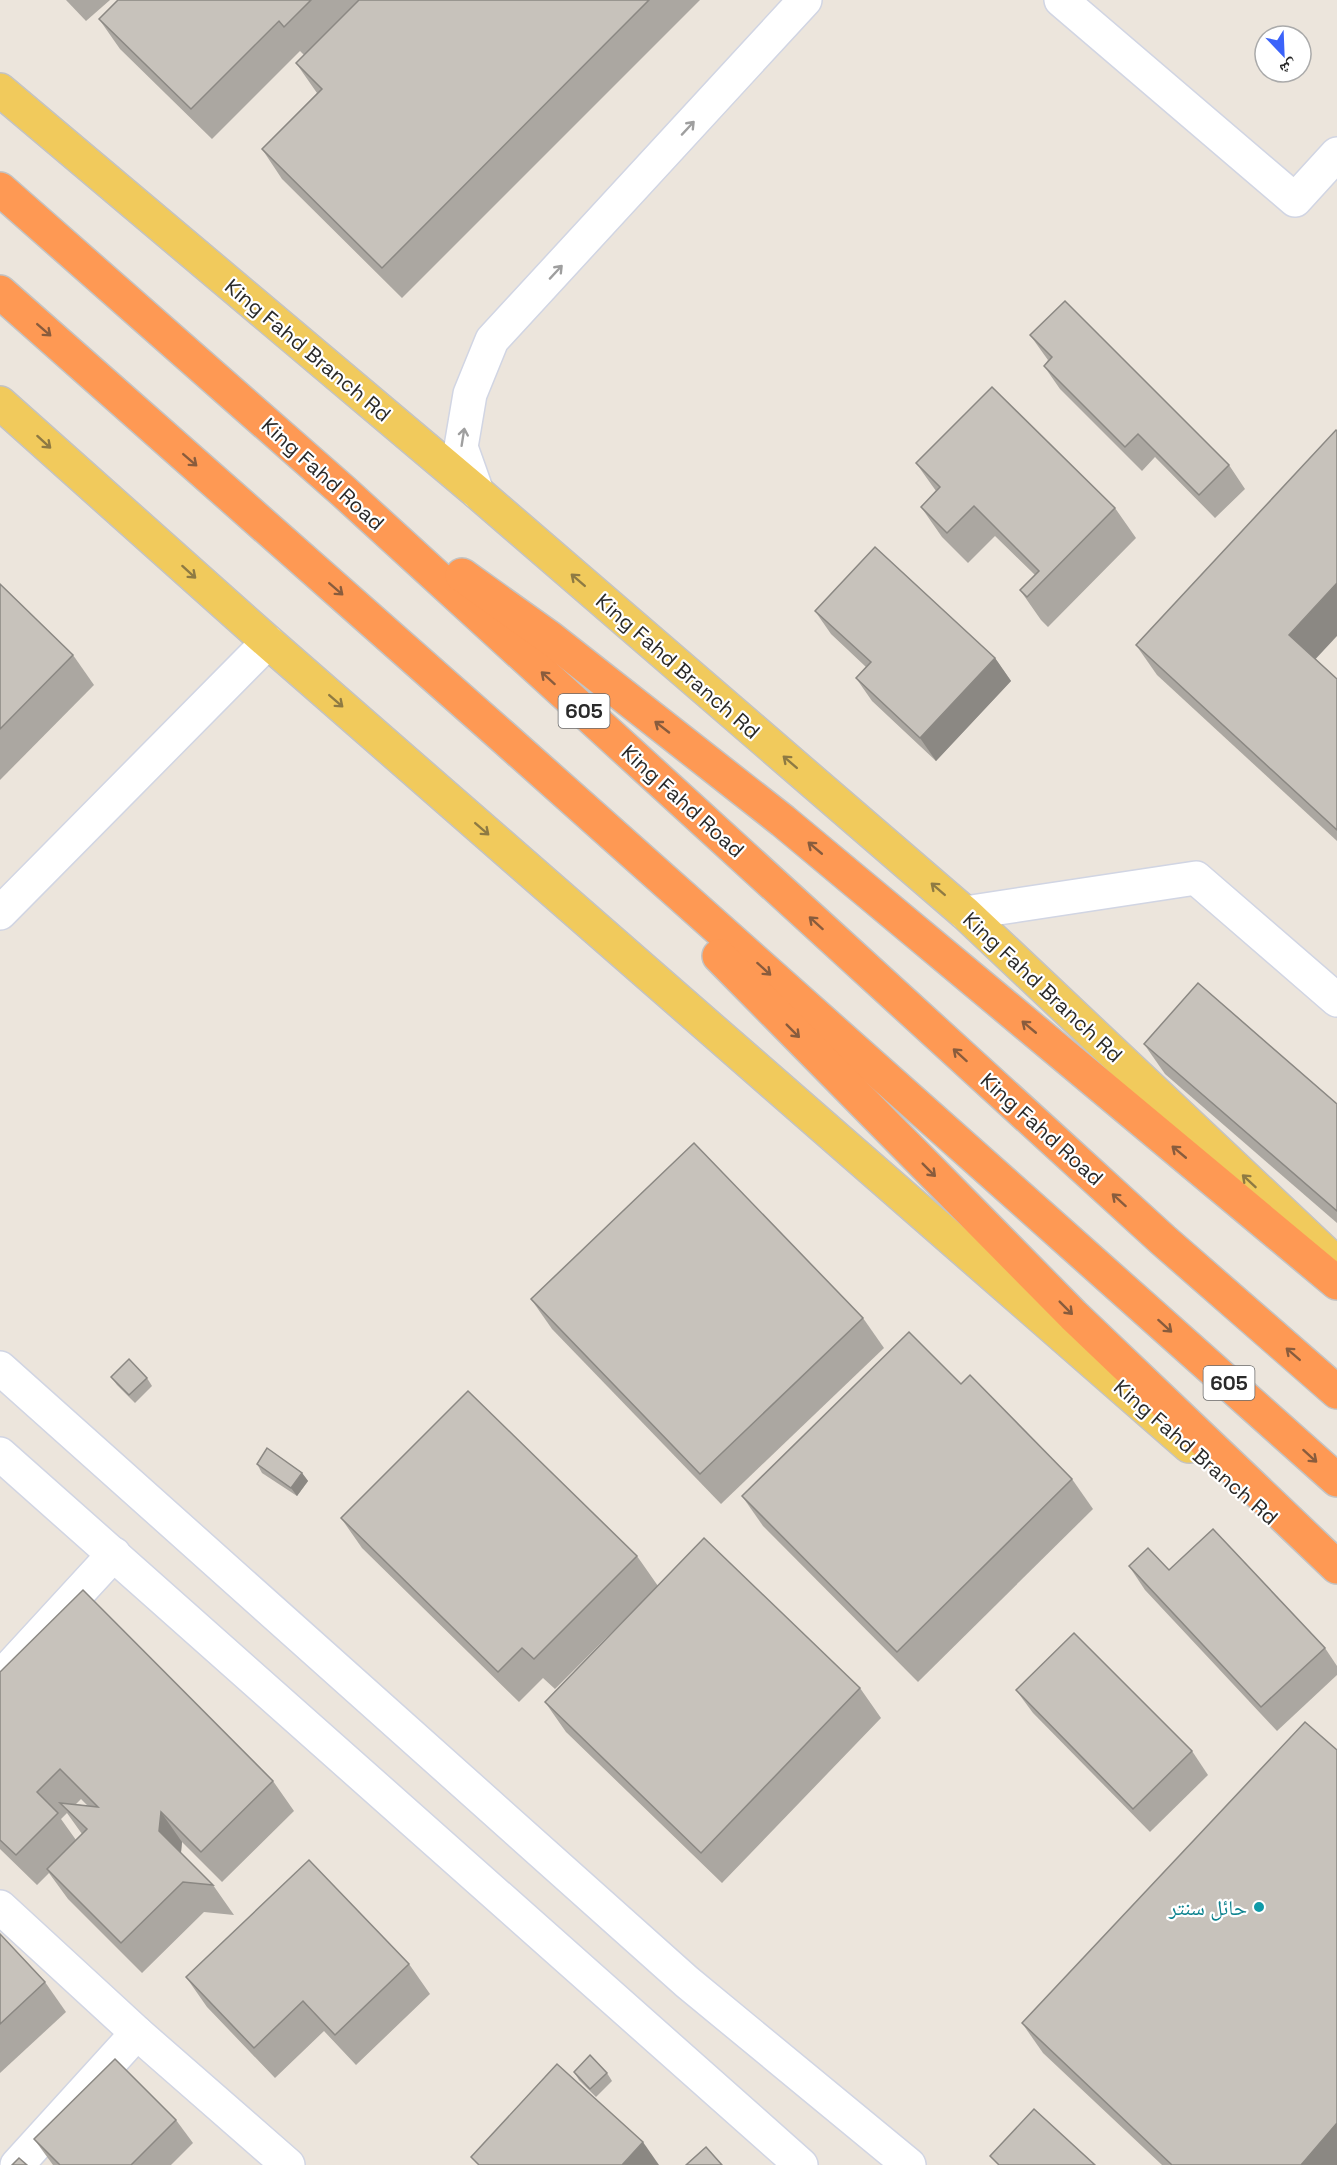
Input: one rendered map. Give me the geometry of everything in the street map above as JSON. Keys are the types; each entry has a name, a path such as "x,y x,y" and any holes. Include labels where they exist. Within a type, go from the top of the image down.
{"highway":[{"name":"King Fahd Road","path":"0,189 343,491 1163,1240 1337,1392"},
{"name":"605","path":"0,292 1337,1480"},
{"path":"343,491 550,638 783,821 1337,1283"},
{"path":"501,735 1073,1315 1337,1567"}],"main road":[{"name":"King Fahd Branch Rd","path":"0,90 477,492 964,912 1337,1264"},
{"name":"King Fahd Branch Rd","path":"0,403 268,642 1337,1575"}],"street":[{"path":"477,492 461,447 470,394 492,340 805,0"},
{"path":"1061,0 1295,200 1337,154"},
{"path":"0,914 268,642"},
{"path":"964,912 1196,878 1337,1000"},
{"path":"0,1368 687,1982 909,2165"},
{"path":"0,1454 801,2165"},
{"path":"0,1678 114,1554"},
{"path":"0,1907 288,2165"},
{"path":"17,2165 137,2032"}],"building":[{"path":"118,0 311,0 284,27 279,21 191,109 99,19"},
{"path":"359,0 649,0 382,268 262,149 322,89 296,63"},
{"path":"1065,301 1229,465 1199,495 1138,434 1125,447 1044,366 1052,357 1030,335"},
{"path":"992,387 1115,508 1027,597 1020,590 1039,571 974,506 947,533 921,507 940,487 916,463"},
{"path":"1336,430 1337,583 1289,635 1337,679 1337,830 1136,645"},
{"path":"875,547 995,658 920,738 856,678 871,662 815,611"},
{"path":"0,584 73,655 0,729"},
{"path":"1198,983 1337,1104 1337,1211 1144,1044"},
{"path":"694,1143 863,1318 700,1474 531,1299"},
{"path":"909,1332 961,1384 970,1375 1072,1479 897,1652 742,1496"},
{"path":"129,1359 147,1378 129,1395 111,1377"},
{"path":"468,1391 637,1556 534,1659 522,1648 498,1672 341,1518"},
{"path":"267,1448 302,1473 291,1488 257,1464"},
{"path":"1213,1529 1325,1648 1261,1707 1129,1566 1148,1548 1169,1570"},
{"path":"704,1538 860,1688 701,1853 545,1702"},
{"path":"83,1590 273,1781 201,1852 161,1812 159,1831 213,1885 183,1882 121,1943 47,1869 87,1829 60,1803 98,1807 60,1769 37,1792 58,1813 16,1855 0,1840 0,1672"},
{"path":"1074,1633 1192,1751 1133,1809 1016,1690"},
{"name":"حائل سنتر","path":"1305,1722 1337,1750 1337,2123 1301,2165 1172,2165 1022,2023"},
{"path":"309,1860 409,1964 335,2035 303,2001 254,2048 186,1977"},
{"path":"0,1934 45,1982 0,2024"},
{"path":"590,2055 607,2073 590,2089 574,2072"},
{"path":"115,2059 176,2120 131,2165 60,2165 34,2139"},
{"path":"557,2064 643,2142 622,2165 479,2165 471,2157"},
{"path":"1034,2109 1095,2165 999,2165 990,2156"},
{"path":"706,2147 722,2165 686,2165"},
{"path":"19,2158 27,2165 12,2165"}],"place":[{"name":"حائل سنتر","path":"1259,1907"}]}
